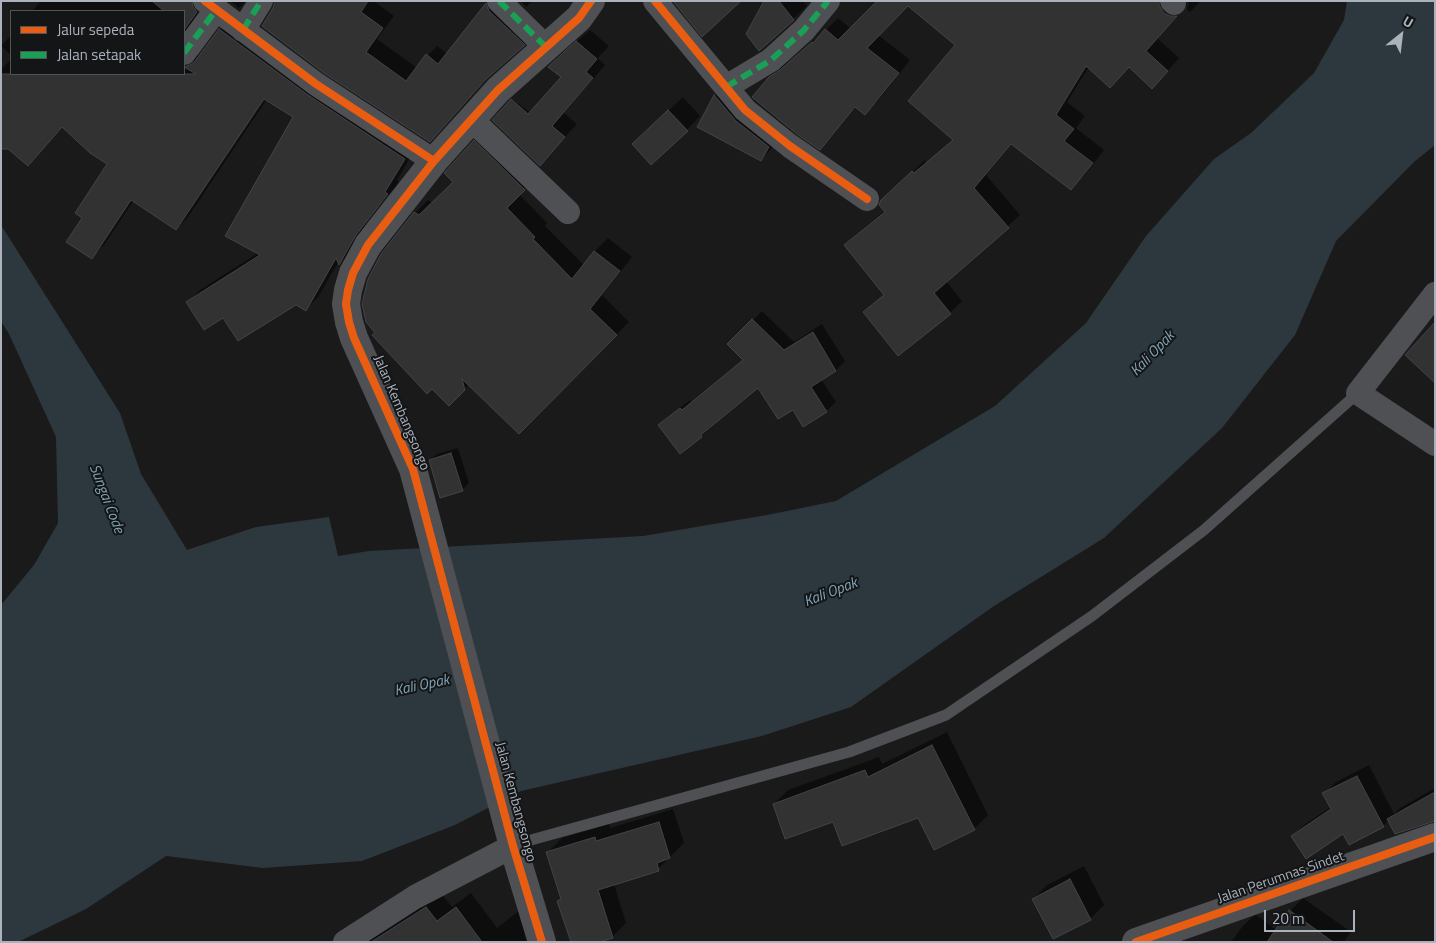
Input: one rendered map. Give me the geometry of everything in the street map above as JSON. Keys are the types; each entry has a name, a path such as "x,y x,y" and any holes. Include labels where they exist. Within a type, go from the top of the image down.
{"street":[{"path":"243,30 261,1"},
{"path":"499,1 546,48"},
{"name":"Jalan Kembangsongo","path":"542,942 512,843 413,469 354,338 346,304 353,273 368,245 434,161 498,90 579,18 591,1"},
{"path":"655,1 745,110 790,146 867,199"},
{"path":"726,87 771,60 804,30 828,1"},
{"path":"185,51 211,6 316,84 434,161"},
{"path":"471,119 568,212"},
{"path":"1435,294 1358,393 1435,444"},
{"name":"Jalan Perumnas Sindet","path":"1136,942 1435,837"},
{"path":"345,942 415,897 512,843"}],"lane":[{"path":"512,843 531,840 849,752 946,715 1092,616 1204,530 1358,393"}],"water":[{"path":"1347,1 1435,1 1435,145 1414,162 1336,241 1295,335 1222,428 1104,538 994,606 851,707 762,736 521,791 455,825 362,861 263,868 166,856 86,909 18,942 1,942 1,605 34,565 58,523 56,437 9,334 1,321 1,225 120,413 141,474 187,550 256,527 329,517 338,556 369,551 643,536 836,501 995,406 1086,323 1146,236 1214,159 1251,133 1314,73 1344,20"}],"building":[{"path":"152,1 192,1 193,7 197,12 185,29 185,10 163,10"},
{"path":"275,1 368,1 361,12 383,28 366,52 406,81 426,54 438,64 486,3 489,11 525,45 486,79 430,142 324,73 262,26"},
{"path":"673,1 741,1 702,37"},
{"path":"764,1 779,1 794,20 759,51 746,34"},
{"path":"877,1 1159,1 1159,5 1164,13 1170,16 1177,16 1146,51 1168,71 1152,89 1129,67 1110,88 1086,66 1056,115 1074,129 1064,141 1093,163 1071,190 1011,144 974,188 1009,228 934,293 951,314 898,356 863,312 884,295 844,245 885,212 879,205 881,200 912,171 914,173 953,140 908,101 955,45 908,6 867,48 899,73 865,115 855,107 820,150 798,135 752,97 769,77 813,43 825,29 838,40"},
{"path":"219,29 308,95 405,159 385,192 388,194 356,235 339,265 336,258 306,311 296,305 238,341 223,318 204,330 186,302 260,255 225,236 293,117 264,99 176,230 131,200 92,259 66,242 82,218 75,213 107,164 90,153 62,127 28,166 8,149 1,149 1,74 185,75 196,74 185,68 195,61"},
{"path":"576,41 597,59 586,72 593,78 552,126 565,137 540,166 492,120 511,99 528,114 561,77 548,67"},
{"path":"714,95 736,121 769,147 761,161 697,127"},
{"path":"668,110 688,131 651,165 632,144"},
{"path":"474,140 525,190 507,208 535,237 533,239 572,279 594,251 620,271 590,309 617,335 519,434 462,379 465,390 449,406 432,389 427,394 372,335 375,333 366,322 362,304 368,279 381,254 414,212 419,215 453,182 444,173"},
{"path":"752,319 784,350 813,332 836,371 811,387 827,412 803,427 793,410 778,419 758,388 680,454 658,425 680,408 682,410 743,360 727,344"},
{"path":"1435,322 1435,383 1405,355"},
{"path":"451,453 463,491 440,498 429,460"},
{"path":"932,745 975,830 934,850 918,818 842,846 833,822 785,839 773,804 865,770 868,777"},
{"path":"1357,776 1384,827 1349,845 1343,834 1306,859 1291,836 1331,809 1322,793"},
{"path":"1435,792 1435,821 1395,834 1387,819"},
{"path":"659,822 670,858 657,863 659,871 598,890 613,938 599,942 571,942 557,901 561,899 546,852 595,837 596,841"},
{"path":"1070,879 1091,920 1053,939 1032,899"},
{"path":"426,907 437,921 456,907 482,942 371,942"},
{"path":"1289,910 1333,942 1267,942"}],"marked path":[{"path":"243,30 261,1"},
{"path":"499,1 547,48"},
{"path":"726,87 771,60 804,30 828,1"},
{"path":"185,52 216,10"}],"cycle path":[{"path":"205,1 316,84 434,161"},
{"path":"542,942 513,846 413,469 354,338 346,304 353,273 368,245 434,161 498,90 579,18 591,1"},
{"path":"655,1 745,110 790,146 867,199"},
{"path":"1136,942 1435,837"}],"water label":[{"name":"Kali Opak","path":"1153,354"},
{"name":"Sungai Code","path":"106,499"},
{"name":"Kali Opak","path":"831,593"},
{"name":"Kali Opak","path":"422,686"}]}
